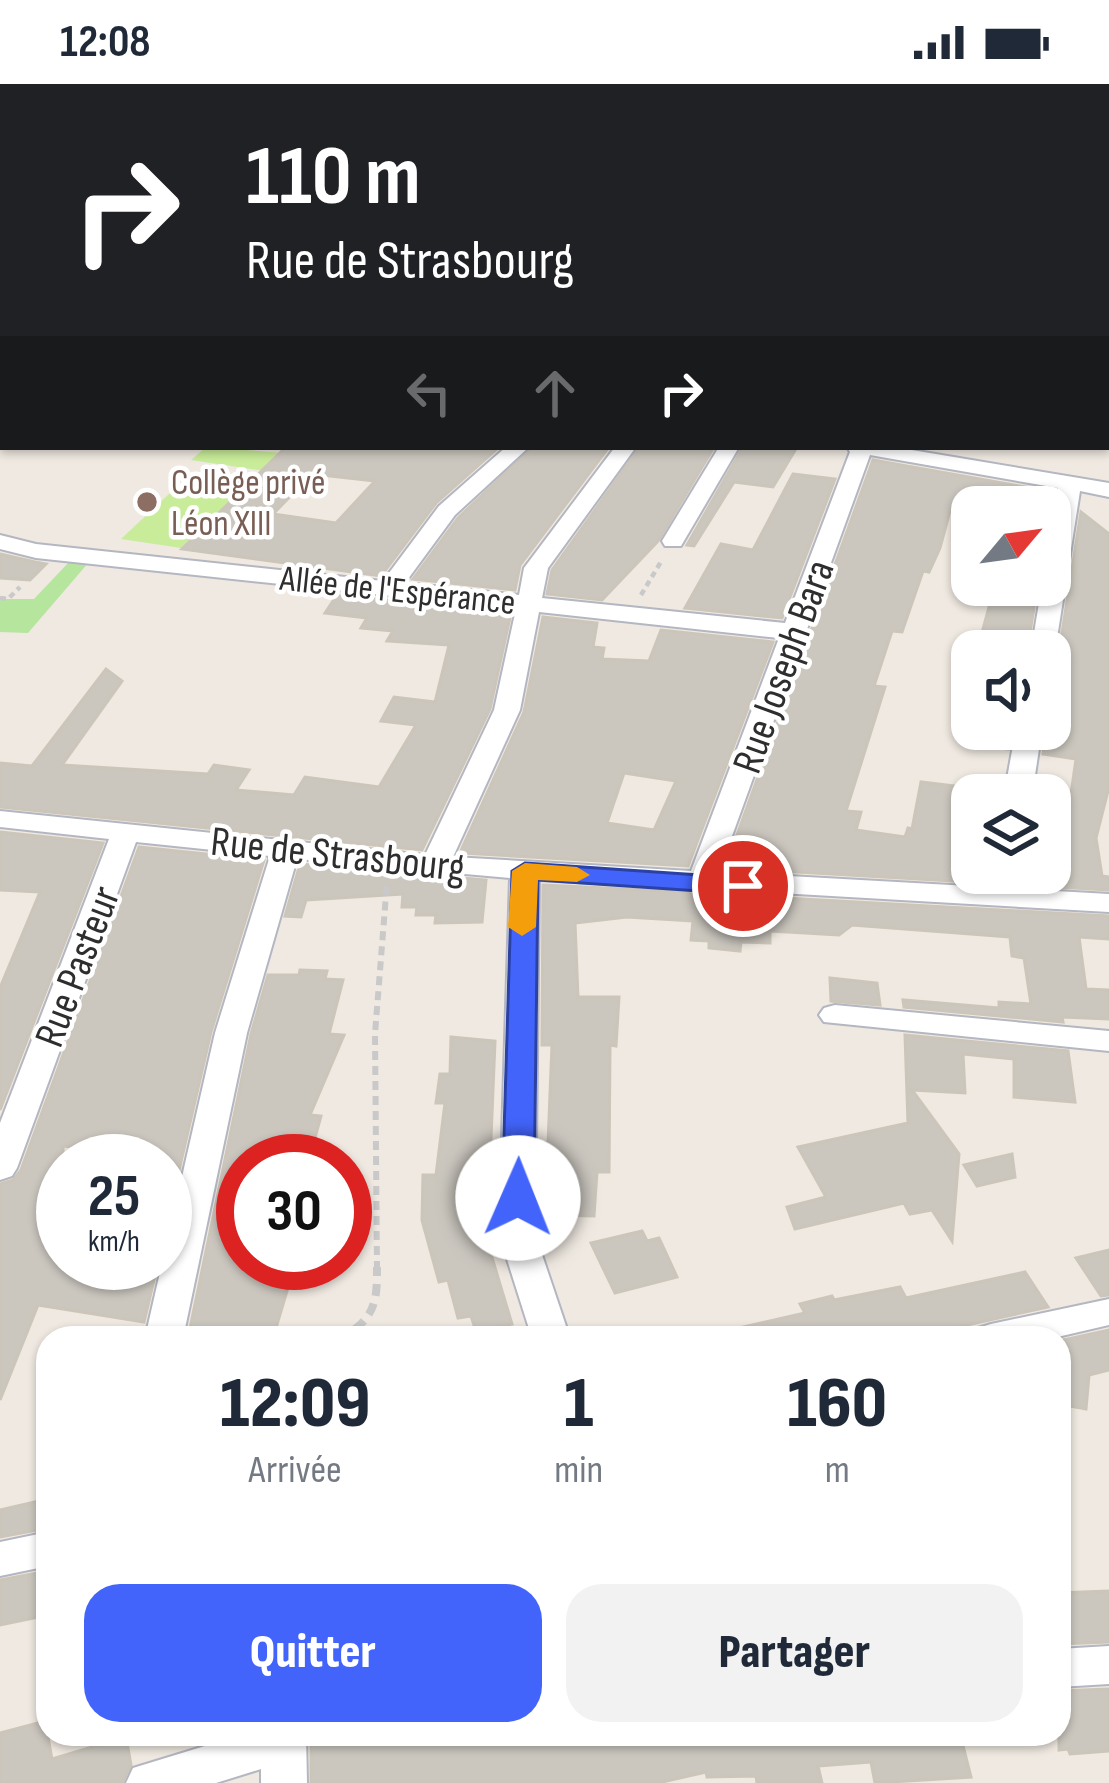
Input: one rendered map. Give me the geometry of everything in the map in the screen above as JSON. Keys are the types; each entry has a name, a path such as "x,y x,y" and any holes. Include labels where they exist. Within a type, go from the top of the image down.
{"street":[{"path":"391,588 421,536 464,491 515,450"},
{"path":"435,865 507,710 536,568 624,450"},
{"path":"673,541 727,450"},
{"name":"Rue Joseph Bara","path":"700,884 796,632 872,450"},
{"path":"884,450 1109,490"},
{"path":"1046,630 1070,483"},
{"name":"Allée de l'Espérance","path":"0,542 69,554 796,632"},
{"name":"Rue de Strasbourg","path":"0,819 435,865 700,884 951,886"},
{"name":"Rue Pasteur","path":"0,1168 126,832"},
{"path":"167,1326 231,1033 286,849"},
{"path":"525,871 517,1234 546,1326"},
{"name":"Rue de Strasbourg","path":"1053,894 1109,903"},
{"path":"835,1015 1109,1041"},
{"path":"1045,1326 1109,1312"},
{"path":"0,1559 36,1552"},
{"path":"1071,1667 1109,1665"},
{"path":"149,1783 284,1753"}],"path":[{"path":"630,611 673,541"},
{"path":"0,598 8,599 20,587"},
{"path":"359,1326 370,1316 376,1295 375,1034 389,860"}],"green space":[{"path":"203,450 284,453 265,471 191,460"},
{"path":"184,480 242,488 181,548 121,539"},
{"path":"71,560 89,562 28,633 0,632 0,599 34,599"}],"building":[{"path":"283,450 496,450 436,503 381,576 182,549","holes":["312,474 375,481 336,523 273,514"]},
{"path":"530,450 607,450 520,565 515,590 413,579 458,518"},
{"path":"638,450 712,450 658,541 602,600 547,594 552,570"},
{"path":"741,450 795,450 773,487 734,482 694,546 687,545"},
{"path":"873,460 1019,486 951,486 951,507 940,548 929,572 923,571 902,632 892,631 874,686 885,687 846,811 861,812 856,830 905,837 908,828 912,829 921,782 951,786 951,881 725,868"},
{"path":"793,474 835,479 782,618 685,608 721,544 753,550"},
{"path":"1081,512 1109,534 1109,787 1096,838 1109,890 1071,888 1071,794 1076,759 1043,754 1044,750 1071,750 1071,630 1062,630 1066,606 1071,606"},
{"path":"0,554 46,564 30,580 0,578"},
{"path":"337,595 511,613 490,709 422,850 0,807 0,763 32,766 106,669 122,681 62,765 208,774 214,765 249,770 236,790 294,795 305,777 379,787 416,725 381,721 394,697 435,702 449,645 387,641 393,631 361,628 367,618 325,613"},
{"path":"989,606 1034,606 1030,630 983,630"},
{"path":"543,617 597,623 593,647 604,648 602,659 649,661 661,630 773,642 688,866 460,853 524,712","holes":["624,773 676,781 654,830 607,823"]},
{"path":"0,832 103,843 0,1110 0,988 40,892 0,890"},
{"path":"139,847 264,860 211,1032 187,1134 36,1134 36,1290 152,1290 144,1322 38,1305 0,1400 0,1184 13,1180 21,1170"},
{"path":"300,864 486,880 482,922 435,923 436,915 416,915 417,907 402,907 403,894 306,900 301,917 285,916"},
{"path":"543,885 1109,916 1109,939 1079,937 1086,989 1109,990 1109,1019 1062,1017 1063,1022 904,1007 903,1000 999,1008 999,1002 1031,1004 1024,958 1012,956 1010,937 852,925 839,935 770,931 770,943 741,942 740,951 709,948 709,941 691,940 693,921 627,917 575,923 578,997 619,997 616,1046 610,1045 609,1172 597,1172 594,1216 553,1215 558,1167 540,1167 541,1143 548,1143 552,1045 542,1045"},
{"path":"327,971 325,979 343,980 329,1034 344,1035 310,1115 321,1116 316,1134 230,1134 268,975"},
{"path":"830,978 877,983 880,1005 831,1001"},
{"path":"905,1035 1068,1051 1075,1102 1014,1097 1014,1059 963,1054 965,1093 912,1090 959,1154 952,1241 932,1210 910,1214 904,1203 795,1229 787,1207 826,1197 798,1147 908,1123"},
{"path":"451,1037 495,1041 488,1211 478,1211 512,1324 474,1326 471,1316 458,1318 448,1280 439,1282 422,1220 423,1175 436,1175 445,1103 436,1103 440,1074 450,1074"},
{"path":"1012,1154 1015,1177 977,1186 964,1165"},
{"path":"216,1203 216,1290 287,1290 277,1326 190,1326"},
{"path":"642,1231 647,1241 659,1238 677,1277 615,1293 591,1243"},
{"path":"1109,1250 1109,1295 1101,1296 1076,1258"},
{"path":"1025,1272 1048,1307 962,1326 748,1326 805,1313 800,1304 832,1296 834,1300 900,1287 906,1298"},
{"path":"1109,1330 1109,1370 1089,1375 1086,1409 1071,1406 1071,1338"},
{"path":"36,1502 36,1530 0,1537 0,1510"},
{"path":"36,1573 36,1618 0,1625 0,1580"},
{"path":"1109,1591 1109,1642 1071,1644 1071,1593"},
{"path":"1109,1689 1109,1751 1070,1754 1068,1749 1059,1750 1059,1746 1071,1746 1071,1691"},
{"path":"36,1723 36,1746 50,1746 52,1759 96,1746 128,1746 131,1765 122,1783 0,1783 0,1733"},
{"path":"311,1746 963,1746 971,1777 875,1783 871,1762 818,1766 822,1783 757,1783 756,1776 707,1777 706,1772 658,1783 311,1783"}],"slow traffic":[{"path":"522,927 525,871 577,875"}],"place":[{"name":"Collège privé Léon XIII","path":"147,502"}],"route":[{"path":"518,1198 525,871 743,886"}]}
